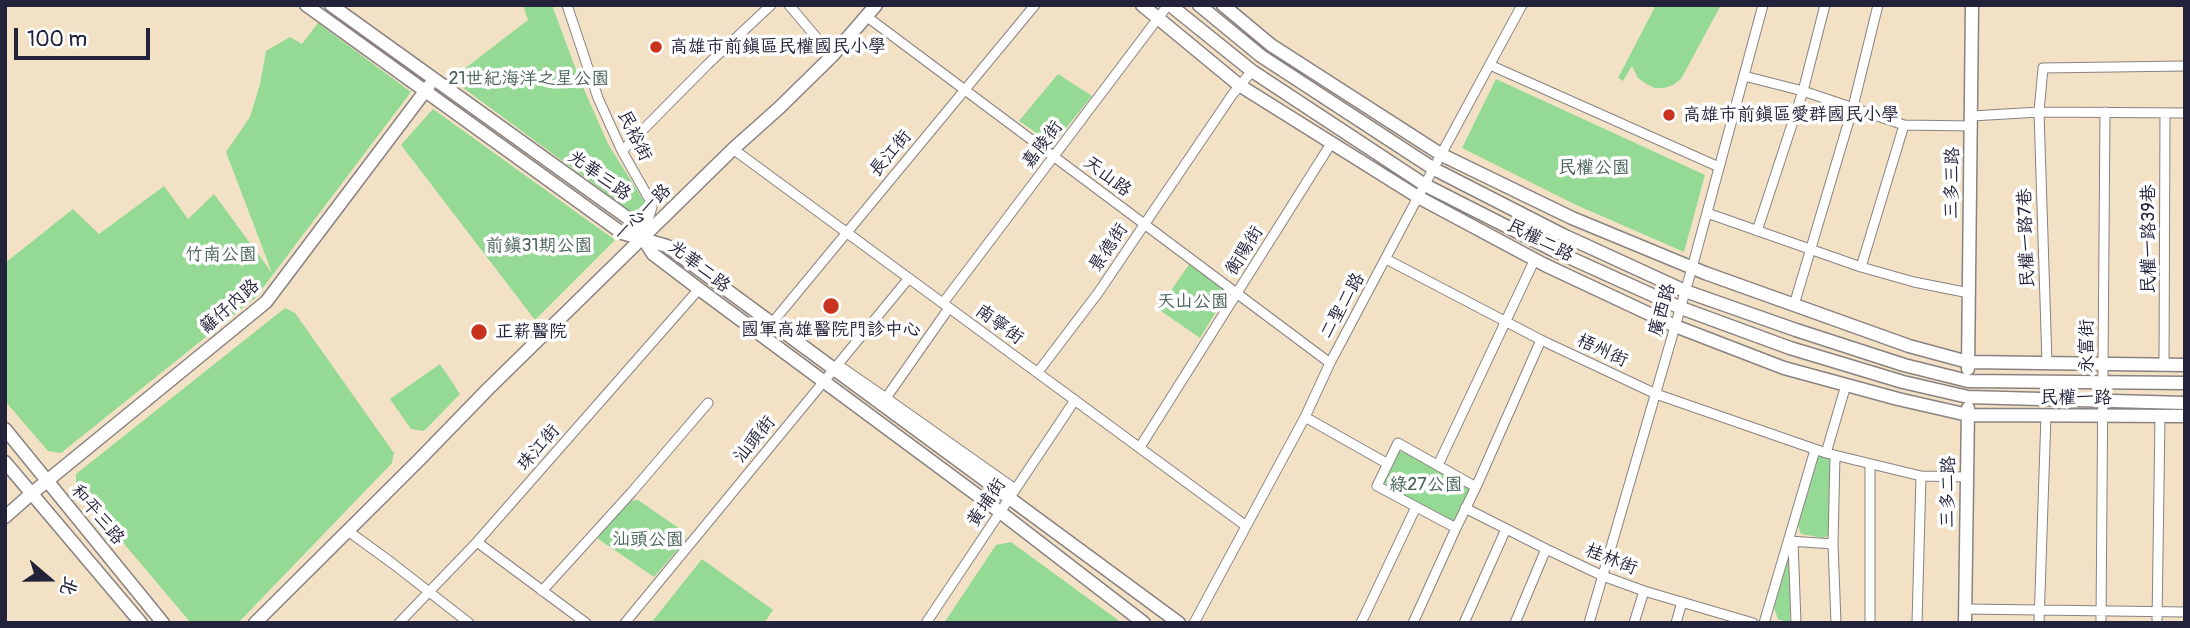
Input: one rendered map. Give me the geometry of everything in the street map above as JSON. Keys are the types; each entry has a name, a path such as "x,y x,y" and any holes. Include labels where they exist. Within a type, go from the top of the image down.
{"street":[{"name":"光華三路","path":"306,5 429,85"},
{"name":"光華三路","path":"331,5 429,85 622,233 642,239"},
{"name":"民裕街","path":"566,5 598,98 652,207 642,239"},
{"path":"622,151 706,65 771,5"},
{"path":"789,5 832,56"},
{"name":"一心一路","path":"255,623 488,388 832,56 876,5"},
{"name":"長江街","path":"772,323 1035,5"},
{"name":"民權二路","path":"1142,5 1240,85 1332,142 1422,191 1535,259 1675,326 1784,368 1968,415"},
{"name":"民權二路","path":"1169,5 1252,71 1422,191 1681,308 1790,348 1903,382 1968,397"},
{"name":"嘉陵街","path":"886,398 946,305 1053,156 1169,5"},
{"name":"民權二路","path":"1199,5 1261,56 1434,169 1563,235 1685,291 1904,365 1968,381"},
{"name":"民權二路","path":"1223,5 1271,45 1443,155 1572,218 1692,268 1794,306 1909,346 1968,362"},
{"name":"二聖二路","path":"1194,623 1522,5"},
{"name":"廣西路","path":"1589,623 1681,308 1763,5"},
{"path":"1758,231 1802,91 1825,5"},
{"path":"1794,306 1853,107 1878,5"},
{"name":"三多三路","path":"1968,362 1972,5"},
{"name":"天山路","path":"866,16 1330,363"},
{"path":"1490,65 1719,167"},
{"name":"民權一路7巷","path":"2046,363 2039,111 2043,68 2185,66"},
{"name":"景德街","path":"1038,372 1098,293 1252,71"},
{"path":"1744,76 1802,91 1904,125 1972,121 2039,111 2185,113"},
{"name":"籬仔內路","path":"5,517 265,302 429,85"},
{"name":"永富街","path":"2101,623 2105,112"},
{"name":"民權一路39巷","path":"2164,364 2165,113"},
{"path":"1861,267 1904,125"},
{"name":"衡陽街","path":"1140,447 1332,142"},
{"name":"南寧街","path":"733,149 1247,526"},
{"path":"1707,214 1861,267 1914,282 1969,293"},
{"name":"光華二路","path":"642,239 653,254 1144,623"},
{"name":"光華二路","path":"642,239 667,246 836,366 928,437 1013,493 1179,623"},
{"name":"梧州街","path":"1387,259 1541,340 1656,394 1815,450 1870,465 1921,476 1967,477"},
{"path":"1438,466 1535,259"},
{"name":"汕頭街","path":"625,623 909,278"},
{"name":"珠江街","path":"399,623 477,542 699,289"},
{"path":"1413,623 1541,340"},
{"name":"民權一路","path":"1968,362 2185,365"},
{"name":"三多二路","path":"1965,623 1968,362"},
{"path":"836,366 886,398 1013,493"},
{"name":"民權一路","path":"1968,381 2185,383"},
{"path":"1836,623 1830,454 1846,385"},
{"name":"民權一路","path":"1968,397 2185,403"},
{"name":"黃埔街","path":"926,623 1075,400"},
{"path":"542,591 708,403"},
{"name":"民權一路","path":"1968,415 2185,416"},
{"path":"2039,623 2046,415"},
{"path":"2157,623 2160,416"},
{"path":"1305,417 1388,464"},
{"name":"和平三路","path":"5,429 163,623"},
{"path":"918,452 928,437"},
{"path":"1456,528 1377,486 1398,443 1476,486"},
{"path":"1764,623 1815,450"},
{"name":"和平三路","path":"5,462 141,623"},
{"path":"1870,465 1870,623"},
{"path":"1917,623 1921,476"},
{"path":"1361,623 1416,507"},
{"name":"桂林街","path":"1465,508 1603,576 1721,618 1752,623"},
{"path":"1464,623 1506,529"},
{"path":"348,531 469,623"},
{"path":"1790,541 1833,544"},
{"path":"1790,541 1796,623"},
{"path":"477,542 586,623"},
{"path":"1515,623 1546,550"},
{"path":"1634,623 1644,591"},
{"path":"1676,623 1682,602"},
{"path":"1966,609 2185,611"}],"green space":[{"name":"21世紀海洋之星公園","path":"523,5 552,5 579,78 608,144 647,206 632,212 451,79 528,20"},
{"path":"1656,5 1721,5 1681,79 1664,88 1646,84 1638,78 1632,66 1623,81 1618,78"},
{"name":"竹南公園","path":"318,23 411,92 256,297 61,453 48,451 5,401 5,263 73,209 99,234 164,186 188,219 214,194 272,273 226,152 250,117 266,51 290,37 302,44"},
{"path":"1058,74 1092,96 1053,144 1019,121"},
{"name":"民權公園","path":"1496,79 1705,175 1684,252 1574,204 1462,148"},
{"name":"前鎮31期公園","path":"433,109 615,240 535,320 401,145"},
{"name":"天山公園","path":"1190,263 1224,287 1225,297 1200,338 1158,309"},
{"path":"285,308 295,313 394,453 392,463 238,623 191,623 76,487 76,474"},
{"path":"440,364 460,394 424,431 411,429 390,399"},
{"name":"綠27公園","path":"1404,451 1469,485 1470,490 1456,520 1452,522 1386,487 1384,481 1399,452"},
{"path":"1820,454 1828,457 1832,463 1830,535 1823,538 1801,534 1797,523 1817,456"},
{"name":"汕頭公園","path":"638,500 683,531 686,540 654,577 597,538 628,501"},
{"path":"1011,542 1122,623 944,623 996,545"},
{"path":"702,559 773,610 764,623 651,623"},
{"path":"1787,561 1790,561 1790,623 1778,619 1774,608"}],"place":[{"name":"高雄市前鎮區民權國民小學","path":"656,47"},
{"name":"高雄市前鎮區愛群國民小學","path":"1669,115"},
{"name":"國軍高雄醫院門診中心","path":"831,306"},
{"name":"正薪醫院","path":"479,332"}]}
